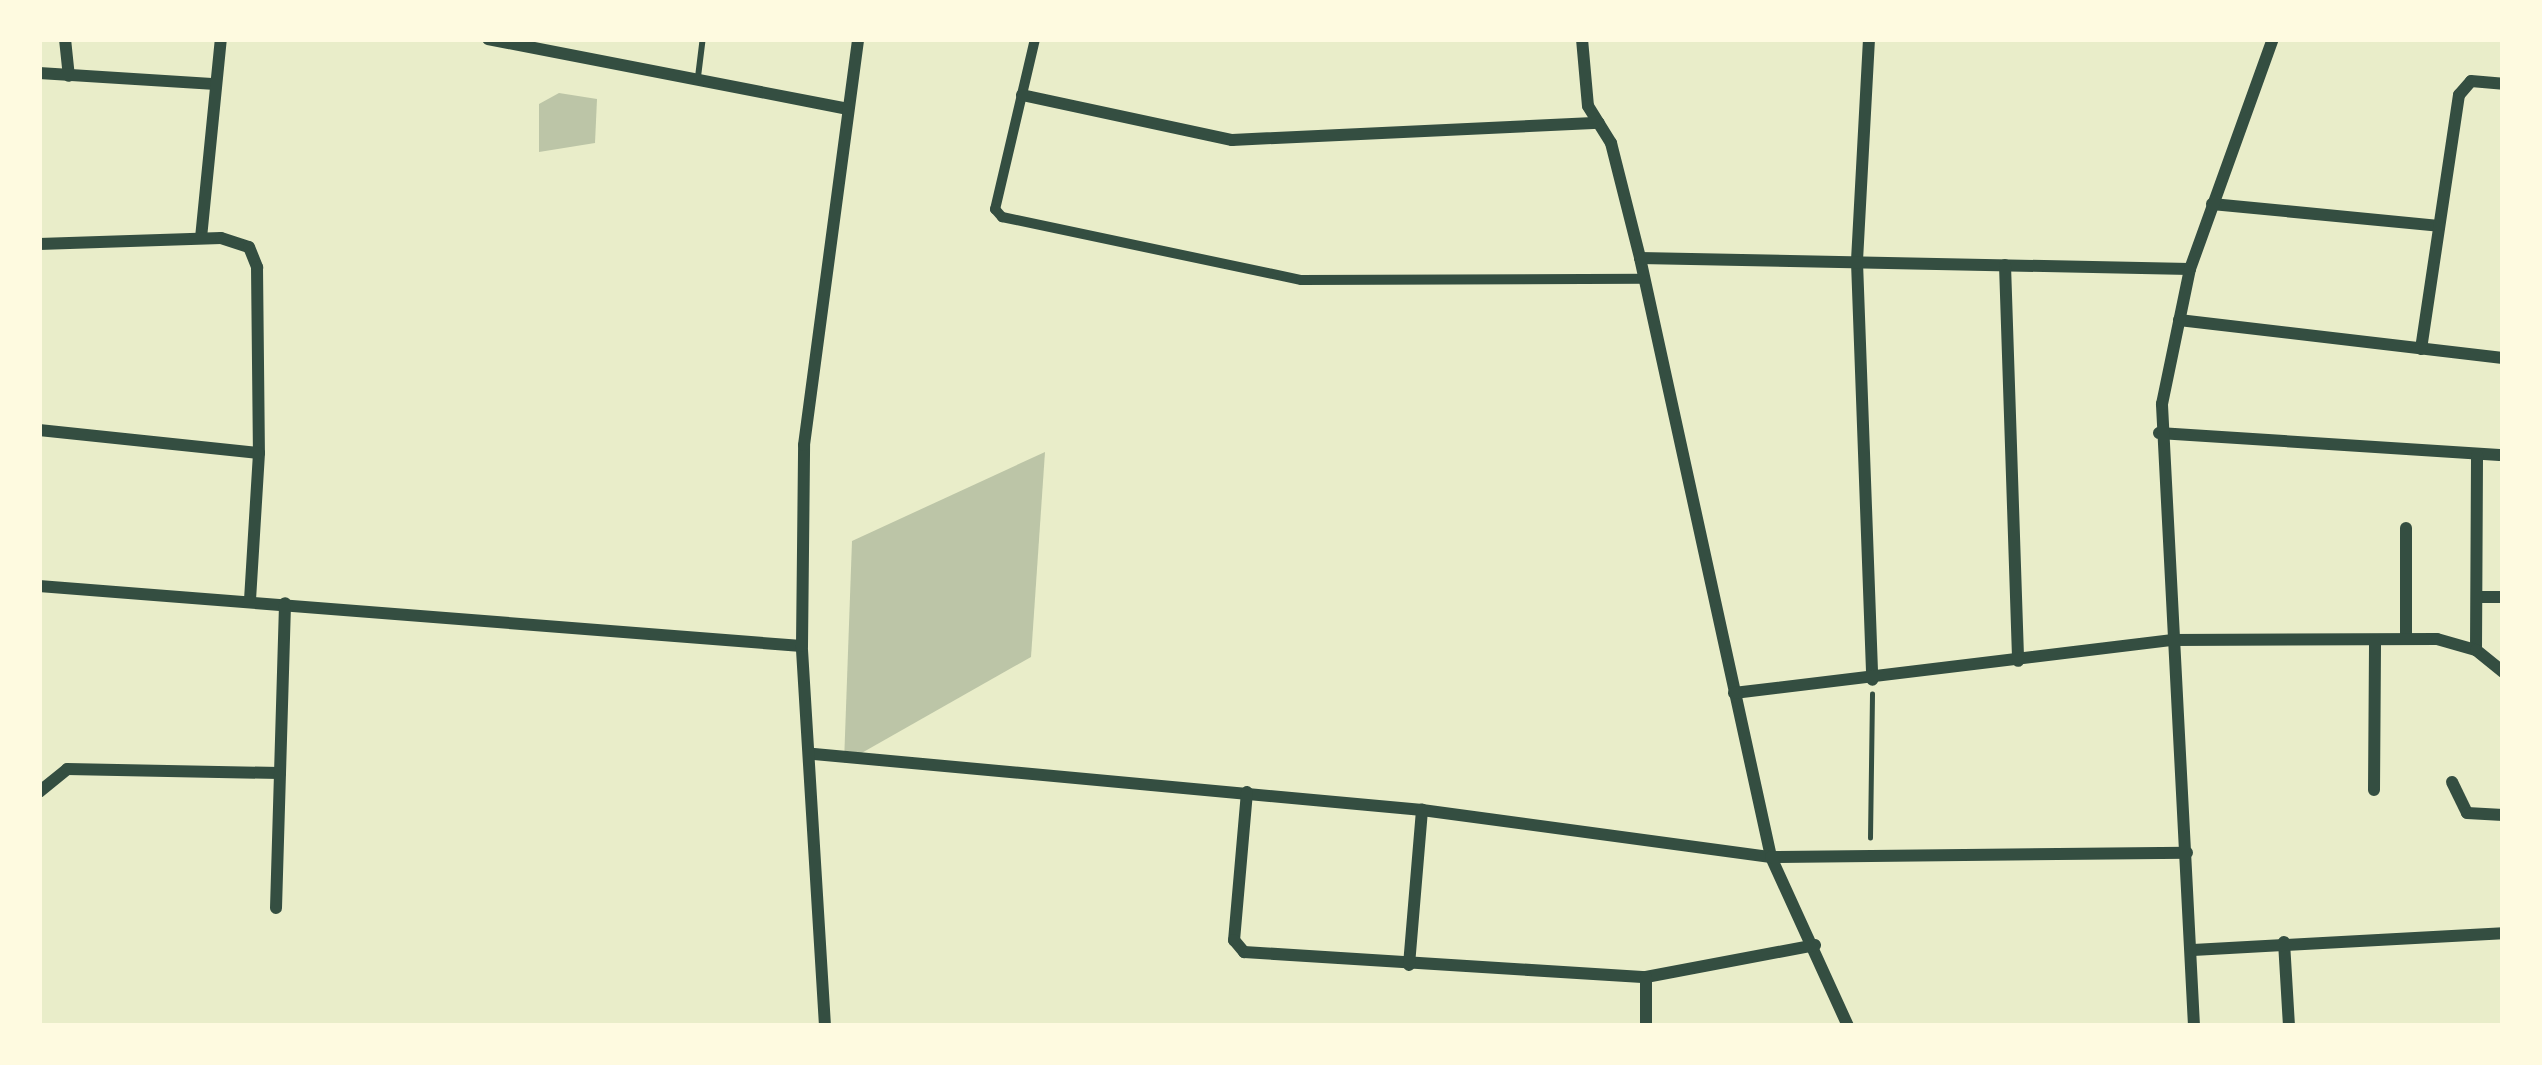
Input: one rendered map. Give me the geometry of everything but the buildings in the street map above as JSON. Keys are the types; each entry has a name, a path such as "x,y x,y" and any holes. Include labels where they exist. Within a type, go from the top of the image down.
{"street":[{"path":"65,39 69,76"},
{"path":"201,238 221,39"},
{"path":"488,39 844,109"},
{"path":"825,1026 814,754 802,646 808,380 844,109 858,39"},
{"path":"1035,39 994,209 1002,218 1300,280 1644,279"},
{"path":"1582,39 1588,106 1599,123 1640,258 1771,857 1849,1026"},
{"path":"1869,39 1856,262 1872,680"},
{"path":"2194,1026 2159,434 2190,269 2273,39"},
{"path":"39,73 216,84"},
{"path":"2421,350 2459,95 2471,81 2503,84"},
{"path":"1022,95 1232,140 1599,123"},
{"path":"2212,204 2439,226"},
{"path":"39,244 238,241 257,267 259,452 250,601"},
{"path":"1640,258 2190,269"},
{"path":"2005,266 2018,661"},
{"path":"2179,320 2503,358"},
{"path":"39,430 259,452"},
{"path":"2159,434 2503,455"},
{"path":"2476,650 2477,455"},
{"path":"2406,528 2406,638"},
{"path":"39,586 802,646"},
{"path":"2478,597 2503,597"},
{"path":"276,908 285,603"},
{"path":"1734,693 1872,680 2171,640 2406,638 2476,650 2503,672"},
{"path":"2374,790 2375,641"},
{"path":"814,754 1422,810 1771,857 2187,853"},
{"path":"39,792 67,769 280,773"},
{"path":"2452,782 2467,813 2503,815"},
{"path":"1247,792 1239,950 1409,965 1646,977 1814,945"},
{"path":"1409,965 1422,810"},
{"path":"2193,950 2284,941 2503,933"},
{"path":"2284,941 2289,1026"},
{"path":"1646,977 1646,1026"}],"lane":[{"path":"698,82 704,39"}],"path":[{"path":"1870,856 1872,680"}]}
